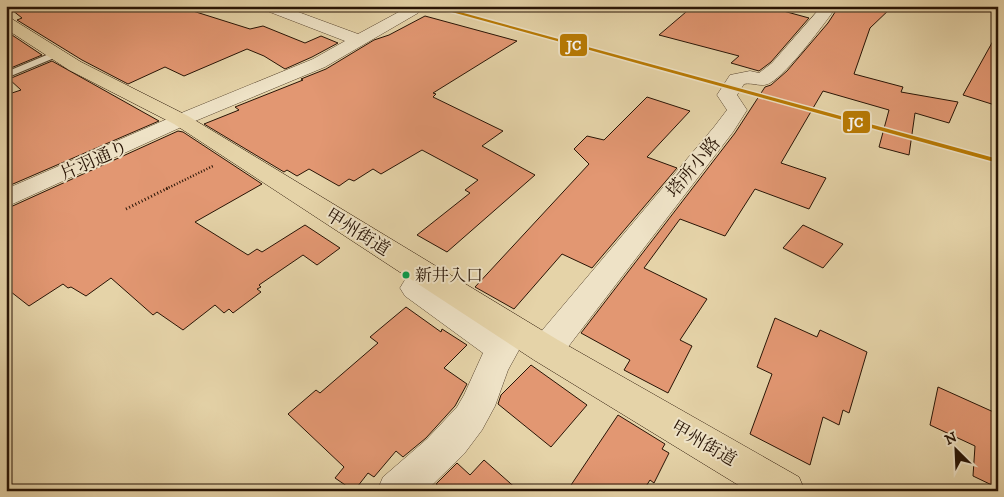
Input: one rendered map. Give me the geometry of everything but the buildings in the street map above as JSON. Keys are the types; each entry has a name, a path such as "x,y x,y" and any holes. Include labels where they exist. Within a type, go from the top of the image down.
{"highway":[{"name":"甲州街道","path":"6,22 75,66 181,120 546,350 785,491"}],"street":[{"path":"267,6 358,40"},
{"name":"片羽通り","path":"6,199 181,120 319,63 414,10 399,6"},
{"name":"塔所小路","path":"546,350 737,110 727,95 737,79 750,77 763,80 778,67 830,6"},
{"path":"397,491 454,438 465,424 477,406 496,358 503,350 415,288 426,274"}],"lane":[{"path":"6,74 56,54"}],"path":[{"path":"126,209 235,154"}],"transit line":[{"name":"JC","path":"432,6 998,161"}],"place":[{"name":"新井入口","path":"406,275"}]}
